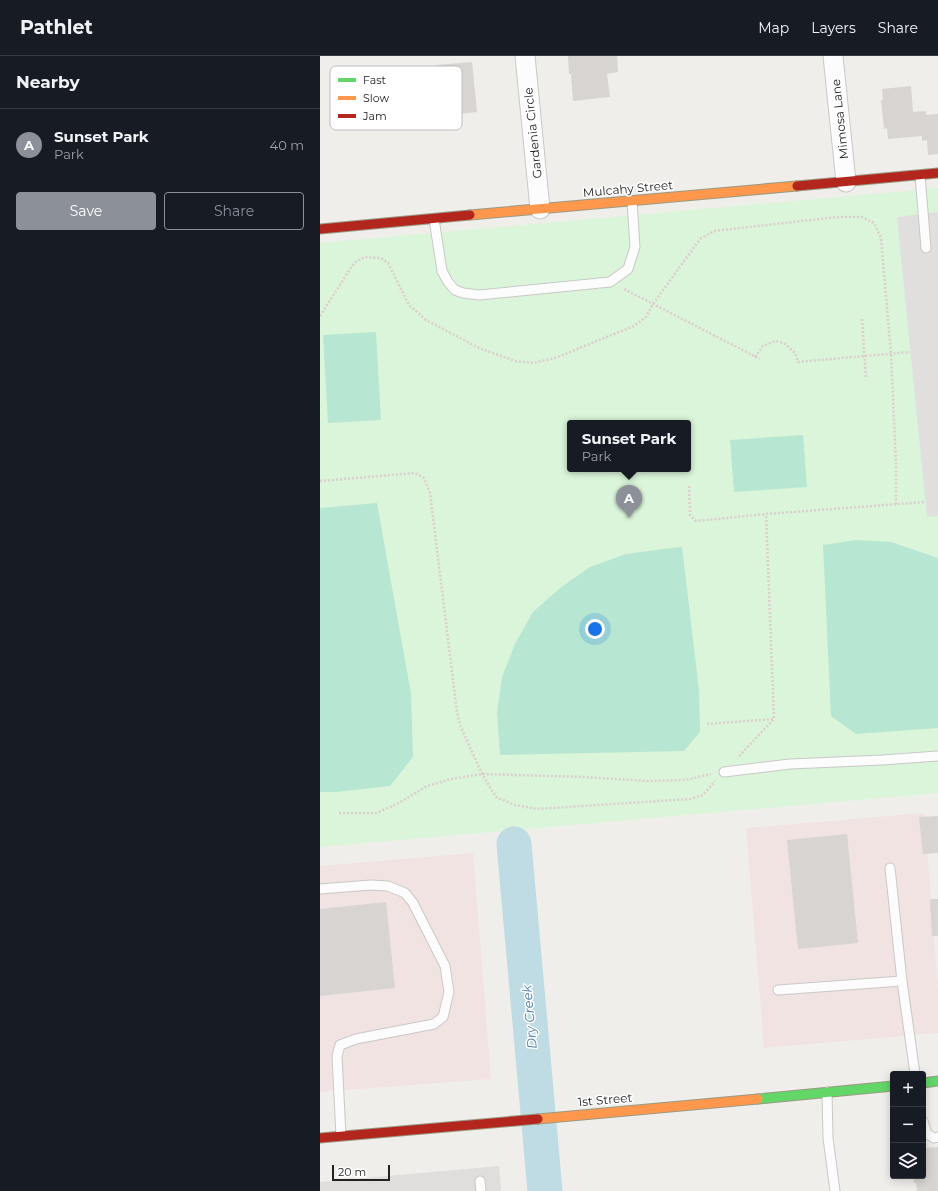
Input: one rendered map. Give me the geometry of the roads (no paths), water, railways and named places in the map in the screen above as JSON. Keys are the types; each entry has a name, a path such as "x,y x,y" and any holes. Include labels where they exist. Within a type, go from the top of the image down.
{"street":[{"name":"Gardenia Circle","path":"525,56 540,210"},
{"name":"Mimosa Lane","path":"833,56 846,182"},
{"name":"Mulcahy Street","path":"320,229 938,173"},
{"path":"926,1083 938,1081"},
{"name":"1st Street","path":"320,1138 890,1086"}],"lane":[{"path":"920,175 926,248"},
{"path":"434,219 442,271 448,282 455,290 463,293 479,295 610,282 628,269 635,247 632,201"},
{"path":"724,772 790,764 938,756"},
{"path":"890,868 902,981 915,1071"},
{"path":"320,889 371,885 388,886 404,893 413,903 446,966 449,992 443,1017 434,1024 356,1039 340,1045 337,1056 340,1136"},
{"path":"778,990 902,981"},
{"path":"826,1092 828,1138 835,1191"},
{"path":"926,1131 927,1134 934,1138 938,1137"},
{"path":"480,1181 481,1191"}],"waterway":[{"name":"Dry Creek","path":"514,844 545,1191"}],"place":[{"name":"Sunset Park","path":"629,518"}]}
